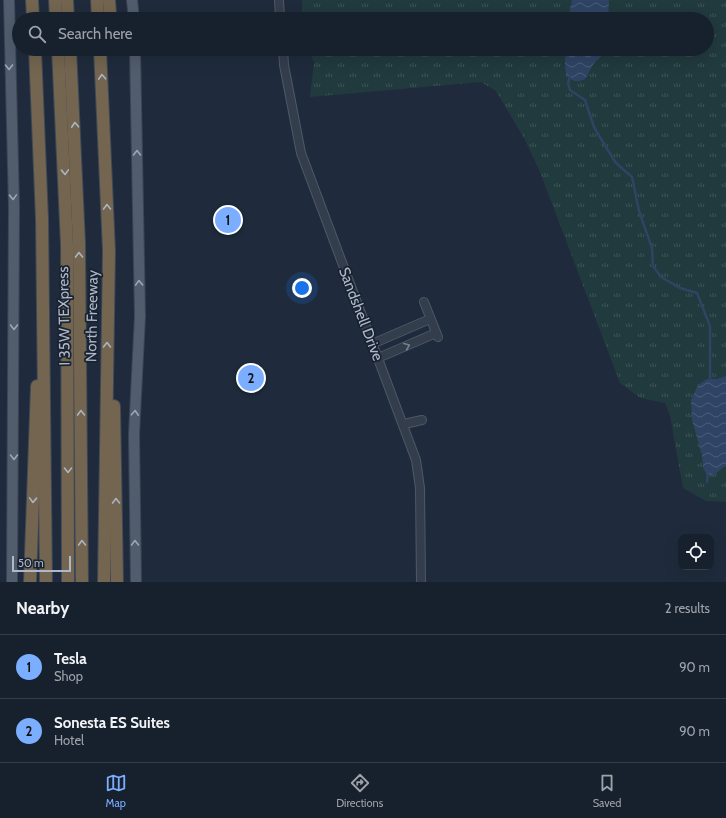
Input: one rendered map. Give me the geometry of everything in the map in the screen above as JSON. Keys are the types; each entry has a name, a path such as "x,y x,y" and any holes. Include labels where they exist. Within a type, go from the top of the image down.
{"highway":[{"path":"32,0 33,12"},
{"path":"55,0 56,12"},
{"path":"67,0 68,12"},
{"path":"97,0 98,12"},
{"path":"109,0 110,12"},
{"path":"35,56 40,137 46,582"},
{"name":"I 35W TEXpress","path":"58,56 67,245 68,582"},
{"name":"I 35W TEXpress","path":"70,56 79,243 82,582"},
{"name":"North Freeway","path":"100,56 108,251 106,384 114,402 117,582"},
{"path":"30,582 37,325 43,293"},
{"path":"104,582 106,384"}],"main road":[{"path":"9,0 14,207 14,525 12,582"},
{"path":"132,0 133,12"},
{"path":"135,56 140,316 134,434 136,582"}],"street":[{"path":"279,0 280,12"},
{"name":"Sandshell Drive","path":"283,56 302,153 372,344 404,424 419,472 421,582"},
{"path":"378,358 437,335 424,302"},
{"path":"372,344 430,319"},
{"path":"404,424 422,420"}],"green space":[{"path":"302,0 726,0 726,502 706,501 683,488 670,416 665,403 640,398 620,383 540,172 524,138 496,91 481,82 310,97 314,63 312,56 714,56 714,12 302,12"}],"water":[{"path":"572,0 609,0 608,12 569,12"},
{"path":"566,56 602,56 593,65 585,79 578,81 568,77 565,63"},
{"path":"726,376 726,465 714,475 708,476 703,468 702,455 692,420 691,400 698,385 707,379 717,379"}],"waterway":[{"path":"570,76 568,83 570,90 585,100 594,127 604,144 616,163 632,177 639,211 652,248 653,266 661,277 680,288 697,293 710,326 710,382"},
{"path":"707,482 708,473"}],"place":[{"name":"Tesla","path":"228,220"},
{"name":"Sonesta ES Suites","path":"251,378"}]}
